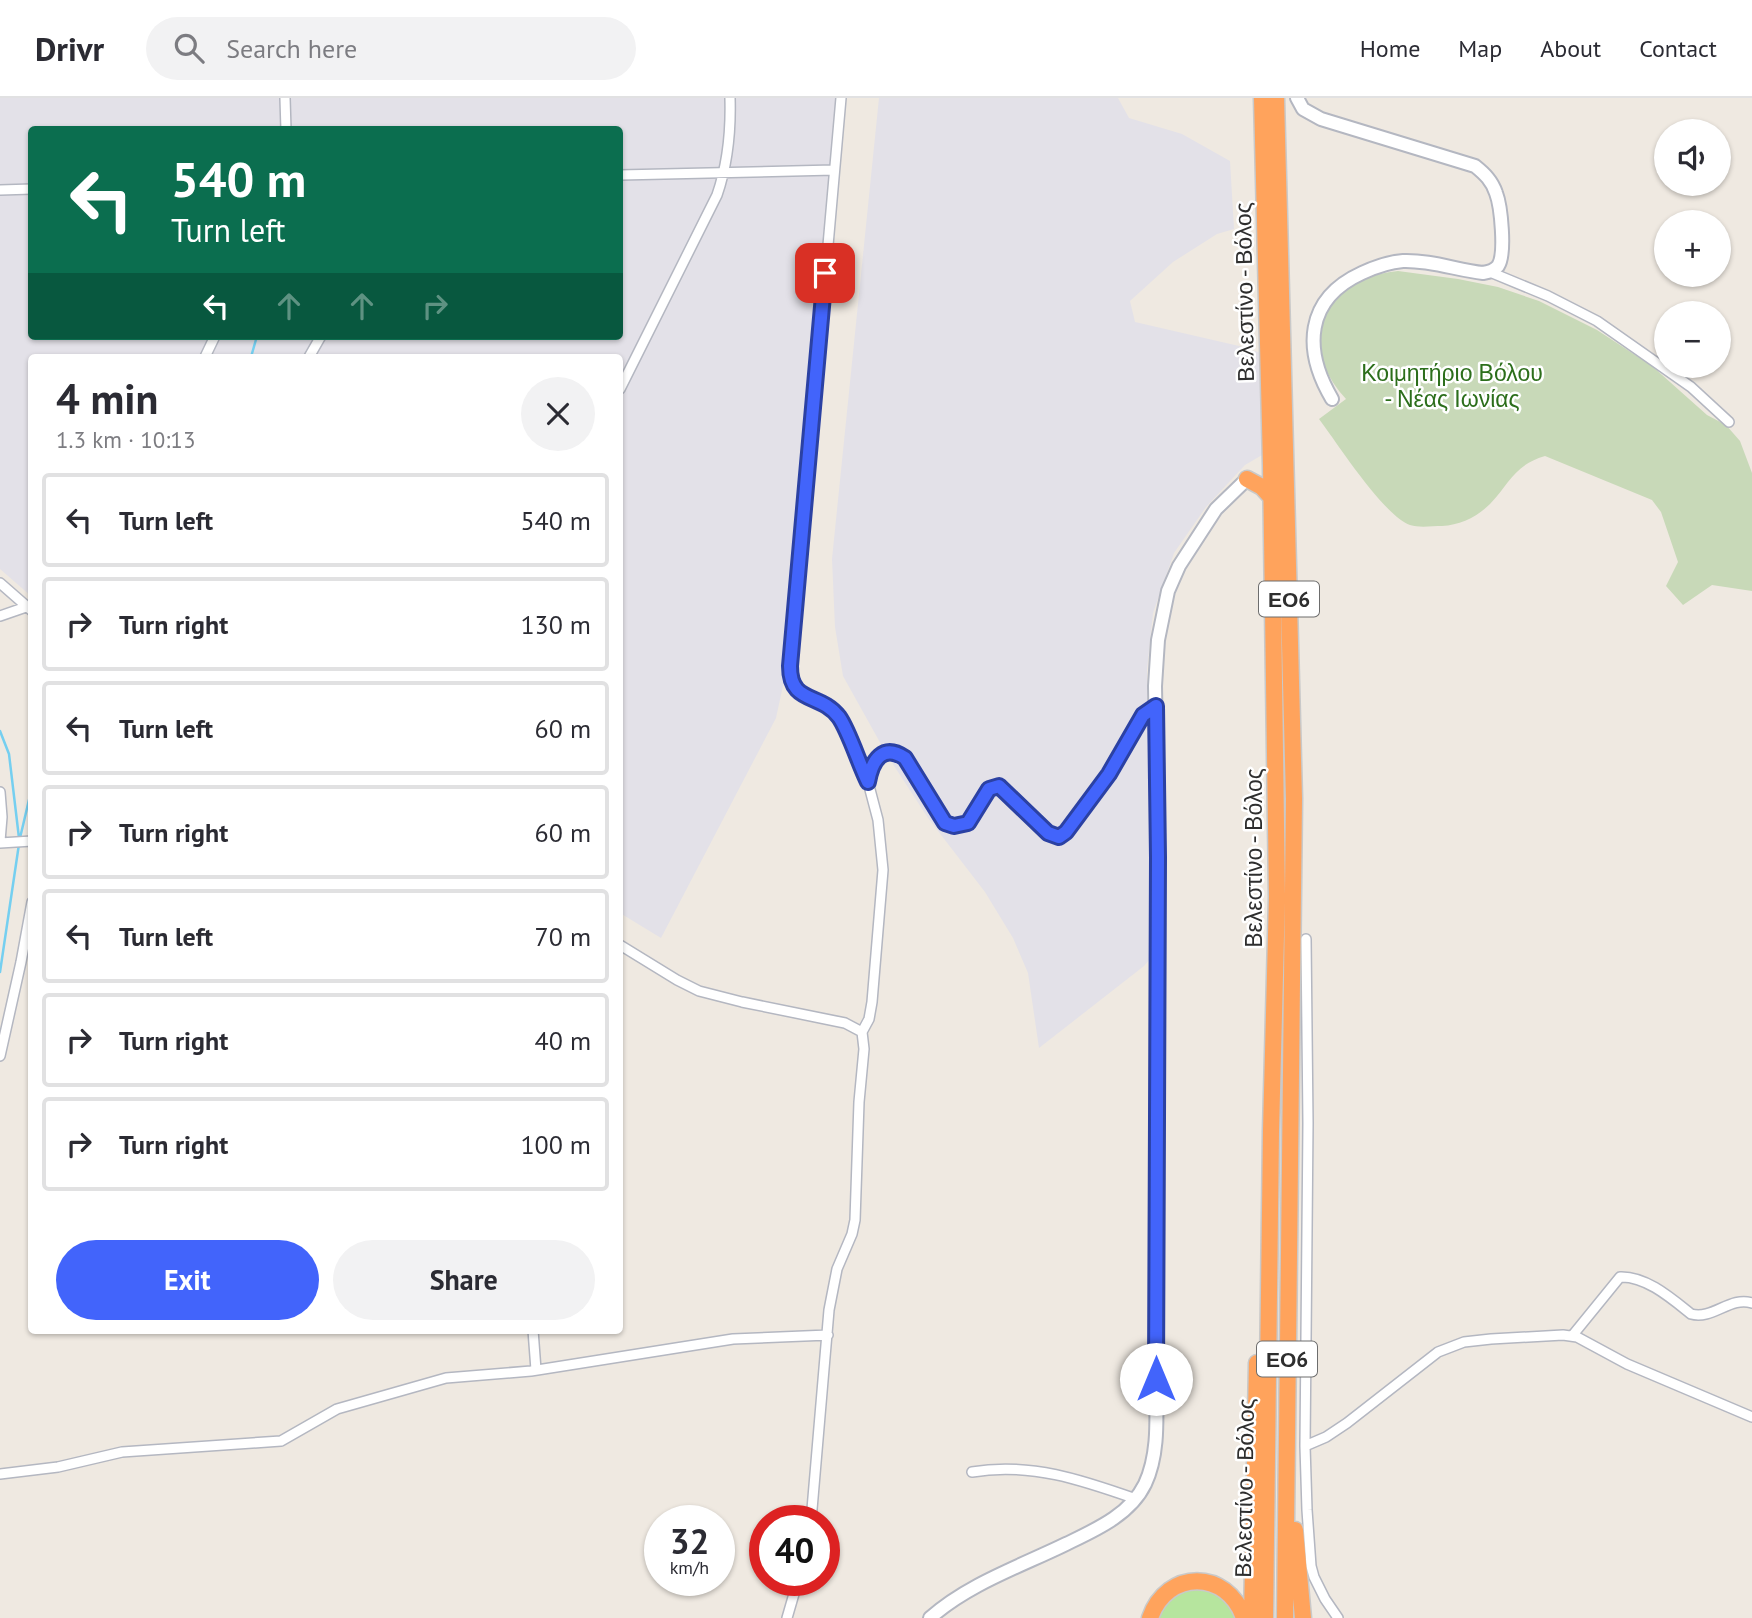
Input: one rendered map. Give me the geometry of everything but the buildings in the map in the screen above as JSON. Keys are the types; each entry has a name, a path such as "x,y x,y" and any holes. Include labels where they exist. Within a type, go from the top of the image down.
{"highway":[{"name":"Βελεστίνο - Βόλος","path":"1262,98 1272,498 1277,897 1271,1130 1265,1618"},
{"name":"Βελεστίνο - Βόλος","path":"1276,98 1300,1013 1286,1443 1286,1618"},
{"path":"1247,479 1271,465"},
{"path":"1247,479 1262,487 1272,498"},
{"path":"1252,1618 1261,1217 1271,1130"},
{"path":"1286,1443 1303,1618"},
{"path":"1150,1618 1160,1598 1176,1586 1192,1581 1219,1586 1237,1602 1244,1618"}],"street":[{"path":"285,98 286,126"},
{"path":"623,382 708,218 725,172 730,140 730,98"},
{"path":"812,1505 834,1279 855,1220 859,1102 864,1049 862,1032 869,1020 872,1002 883,870 878,820 868,782 838,716 824,704 796,691 790,676 841,98"},
{"path":"1297,98 1303,109 1321,119 1463,162 1484,173 1496,193 1501,217 1501,259 1490,272"},
{"path":"623,175 834,170"},
{"path":"0,190 28,189"},
{"path":"1332,399 1320,374 1313,333 1315,320 1324,303 1343,284 1373,268 1400,261 1490,272 1548,296 1597,321 1691,387 1729,422"},
{"path":"930,1618 949,1602 1107,1523 1136,1499 1153,1461 1156,1437 1158,640 1168,591 1179,566 1216,509 1247,479"},
{"path":"0,583 28,608"},
{"path":"0,616 28,609"},
{"path":"868,782 870,768 881,755 897,752 905,758 945,823 954,826 968,823 989,789 999,786 1048,833 1059,837 1066,832 1109,774 1143,715 1156,706"},
{"path":"0,792 0,842 28,841"},
{"path":"0,1056 28,923"},
{"path":"1306,939 1300,1013 1305,1446 1311,1566 1319,1589 1338,1618"},
{"path":"623,947 677,981 699,991 845,1023 862,1032"},
{"path":"1572,1336 1620,1277 1636,1277 1698,1316 1739,1302 1752,1303"},
{"path":"533,1334 536,1370"},
{"path":"0,1474 58,1467 122,1452 281,1441 331,1412 446,1378 536,1370 733,1339 828,1335"},
{"path":"1305,1446 1326,1437 1347,1423 1438,1352 1452,1346 1491,1339 1572,1336 1583,1339 1627,1364 1752,1417"},
{"path":"972,1472 995,1469 1044,1471 1136,1499"},
{"path":"787,1618 793,1596"}],"shaded area":[{"path":"0,98 836,98 809,405 800,464 783,665 784,681 776,718 661,938 623,915 623,354 28,354 28,593 0,569"},
{"path":"879,98 1118,98 1129,118 1182,134 1230,161 1234,229 1217,234 1173,262 1130,301 1135,322 1261,353 1262,455 1245,465 1206,507 1174,553 1153,613 1147,670 1150,959 1039,1048 1028,973 1013,938 985,892 928,818 887,755 843,676 835,627 832,559"}],"green space":[{"name":"Κοιμητήριο Βόλου - Νέας Ιωνίας","path":"1398,271 1458,279 1498,287 1539,301 1597,330 1652,366 1654,378 1665,378 1707,415 1726,425 1740,441 1752,473 1752,591 1712,585 1683,605 1666,586 1678,562 1661,512 1652,500 1545,456 1526,464 1485,509 1462,522 1421,527 1399,519 1374,494 1319,419 1346,399 1330,377 1320,355 1318,334 1322,316 1333,299 1349,286 1371,276"},
{"path":"1192,1586 1220,1594 1238,1618 1156,1618 1166,1600"}],"waterway":[{"path":"252,354 256,340"},
{"path":"0,731 9,754 19,838"},
{"path":"20,838 28,804"},
{"path":"0,972 19,844"}],"route":[{"path":"825,273 790,666 792,685 796,691 824,704 838,716 868,782 870,768 881,755 897,752 905,758 945,823 961,826 968,823 981,806 989,789 999,786 1053,837 1059,837 1066,832 1109,774 1143,715 1156,706 1156,1379"}]}
